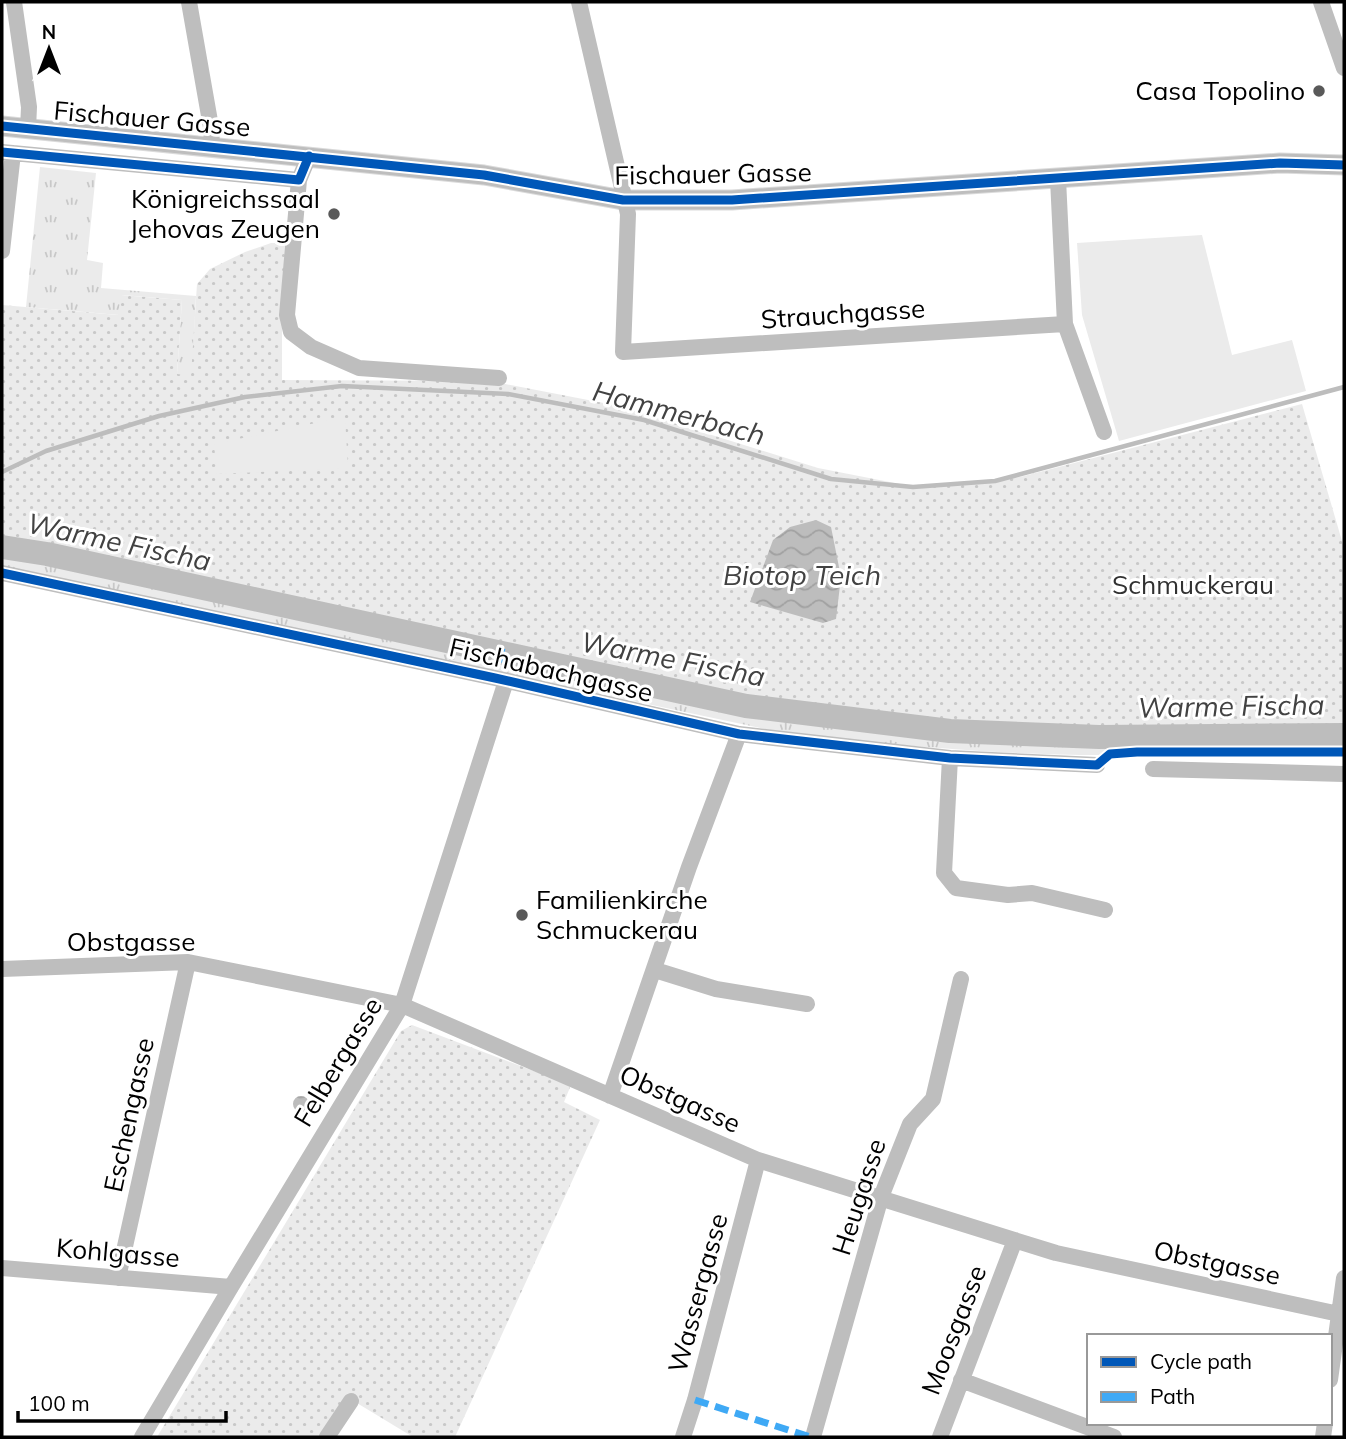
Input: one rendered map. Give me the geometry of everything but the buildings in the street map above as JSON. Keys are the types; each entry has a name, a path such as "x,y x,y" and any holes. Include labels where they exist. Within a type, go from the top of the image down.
{"main road":[{"name":"Fischauer Gasse","path":"2,126 484,175 623,200 732,200 1280,163 1344,165"}],"street":[{"path":"14,2 29,107 28,129"},
{"path":"189,2 212,146"},
{"path":"579,2 623,200"},
{"path":"1321,2 1344,68"},
{"path":"2,251 7,152 299,180"},
{"path":"309,156 299,180 287,316 291,332 312,347 359,368 499,379"},
{"path":"1058,179 1065,324 1104,432"},
{"name":"Strauchgasse","path":"623,200 628,214 624,352 1065,324"},
{"name":"Fischabachgasse","path":"2,573 739,734 950,758 1097,765"},
{"name":"Felbergasse","path":"142,1437 402,1005 506,681"},
{"path":"610,1096 689,867 739,734"},
{"path":"950,758 944,873 956,888 1007,895 1032,893 1105,910"},
{"path":"1153,769 1344,774"},
{"name":"Obstgasse","path":"2,969 188,962 402,1005 758,1160 1056,1253 1339,1314"},
{"name":"Eschengasse","path":"118,1278 188,962"},
{"path":"655,970 716,989 807,1004"},
{"name":"Heugasse","path":"813,1437 881,1198 910,1124 933,1099 961,979"},
{"name":"Wassergasse","path":"683,1437 758,1160"},
{"name":"Moosgasse","path":"940,1437 1015,1240"},
{"name":"Kohlgasse","path":"2,1268 231,1287"},
{"path":"1332,1365 1344,1278"},
{"path":"961,1380 1114,1437"},
{"path":"327,1437 351,1401"}],"green space":[{"name":"Schmuckerau","path":"40,167 96,173 87,260 103,263 101,288 196,296 192,375 619,406 1344,707 1344,750 1109,750 1101,755 1018,753 894,744 770,730 2,567 2,554 47,561 493,655 47,550 2,543 151,382 177,374 182,300 122,295 119,315 26,307"},
{"path":"1202,235 1232,355 1292,340 1306,391 1119,441 1082,315 1077,243"},
{"name":"Schmuckerau","path":"271,243 289,243 282,310 282,380 490,381 619,406 818,468 910,486 1020,477 1302,404 1344,548 1344,731 1091,734 950,728 757,702 47,550 2,543 2,305 118,315 121,295 182,300 177,374 191,376 197,284 210,269"},
{"path":"345,417 348,468 217,474 214,444"},
{"path":"2,543 47,550 494,645 492,655 47,561 2,554"},
{"path":"412,1025 571,1085 564,1102 600,1120 455,1437 413,1437 347,1397 320,1437 157,1437 401,1031"}],"water":[{"name":"Biotop Teich","path":"816,520 831,527 841,577 836,619 823,623 750,602 773,540 790,527"},
{"path":"301,1096 307,1098 307,1110 301,1112 295,1110 293,1104 295,1098"}],"waterway":[{"name":"Hammerbach","path":"2,472 46,451 159,416 245,397 342,386 508,394 644,420 831,479 913,487 995,481 1344,387"},
{"name":"Warme Fischa","path":"2,547 47,554 746,706 950,731 1099,737 1344,735"}],"marked path":[{"path":"499,662 503,643"},
{"path":"695,1400 810,1437"}],"cycle path":[{"path":"2,126 484,175 623,200 732,200 1280,163 1344,165"},
{"path":"2,152 299,180 309,156"},
{"path":"2,573 495,678 739,734 950,758 1097,765 1110,754 1137,752 1344,752"}],"place":[{"name":"Casa Topolino","path":"1319,91"},
{"name":"Königreichssaal Jehovas Zeugen","path":"334,214"},
{"name":"Familienkirche Schmuckerau","path":"522,915"}]}
